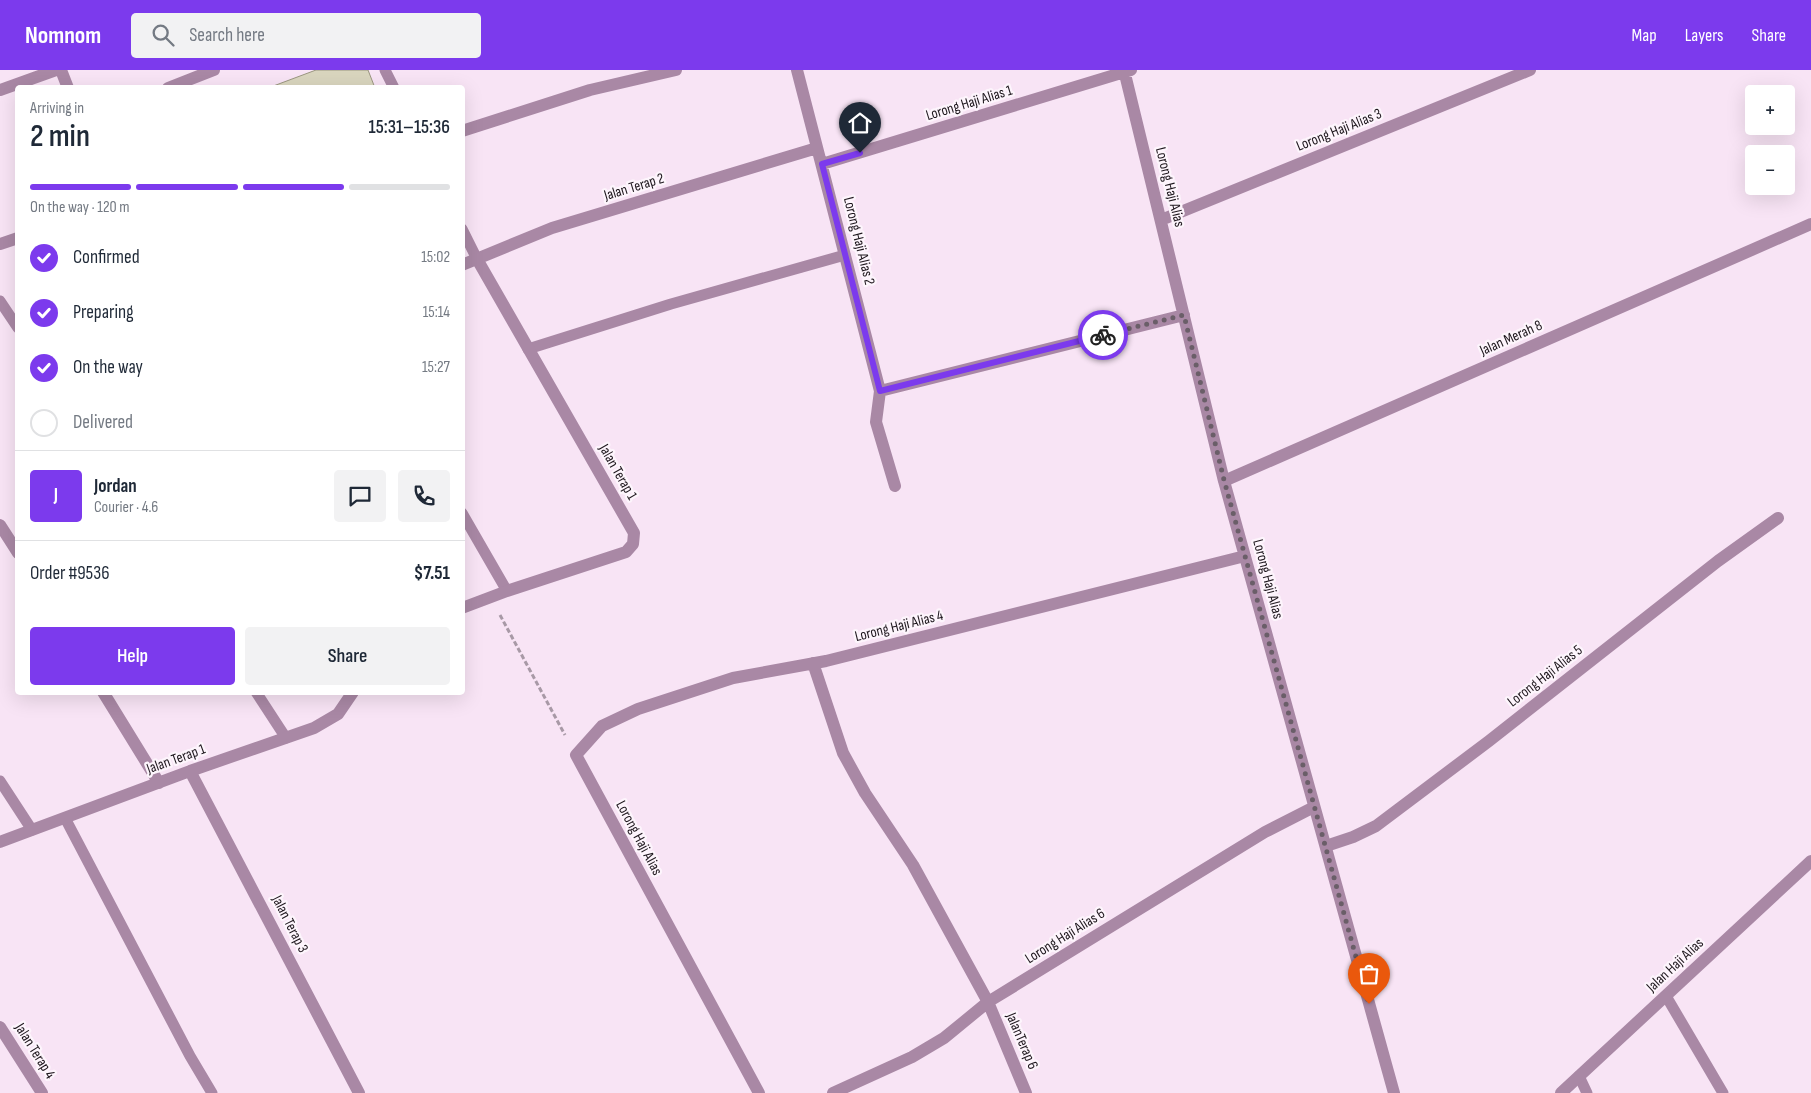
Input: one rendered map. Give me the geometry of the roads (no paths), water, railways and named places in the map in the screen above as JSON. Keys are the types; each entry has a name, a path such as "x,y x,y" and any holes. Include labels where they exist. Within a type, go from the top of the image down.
{"street":[{"path":"0,90 56,70"},
{"path":"62,70 67,85"},
{"path":"176,85 214,70"},
{"path":"465,130 590,90 676,70"},
{"name":"Lorong Haji Alias 2","path":"798,70 880,391 876,422 894,486"},
{"name":"Lorong Haji Alias 3","path":"1161,220 1530,70"},
{"name":"Lorong Haji Alias","path":"1127,71 1224,480 1394,1093"},
{"name":"Lorong Haji Alias 1","path":"822,164 1127,71"},
{"name":"Jalan Terap 2","path":"465,264 552,228 817,148"},
{"name":"Jalan Merah 8","path":"1224,480 1811,224"},
{"path":"0,244 15,239"},
{"name":"Jalan Terap 1","path":"465,607 626,552 632,544 634,533 477,259"},
{"path":"880,391 1184,315"},
{"name":"Lorong Haji Alias 5","path":"1326,846 1376,826 1489,741 1718,561 1778,518"},
{"path":"0,525 15,548"},
{"name":"Lorong Haji Alias 4","path":"576,755 602,726 638,709 733,678 813,663 1245,556"},
{"path":"813,663 843,753 865,793 913,865 988,1002"},
{"path":"105,695 159,783"},
{"name":"Jalan Terap 1","path":"0,842 314,728 338,714 351,695"},
{"name":"Lorong Haji Alias","path":"576,755 759,1093"},
{"name":"Jalan Terap 3","path":"190,772 359,1093"},
{"name":"Lorong Haji Alias 6","path":"833,1093 912,1057 944,1038 988,1002 1265,832 1314,807"},
{"name":"Jalan Haji Alias","path":"1561,1093 1811,860"},
{"name":"JalanTerap 6","path":"988,1002 1026,1093"},
{"name":"Jalan Terap 4","path":"0,1027 42,1093"}],"lane":[{"path":"385,70 392,85"},
{"path":"465,235 477,259"},
{"path":"528,349 671,304 845,255"},
{"path":"0,301 15,324"},
{"path":"465,518 507,591"},
{"path":"258,695 286,738"},
{"path":"0,781 32,830"},
{"path":"65,818 190,1056 212,1093"},
{"path":"1666,996 1723,1093"},
{"path":"1579,1076 1586,1093"}]}
